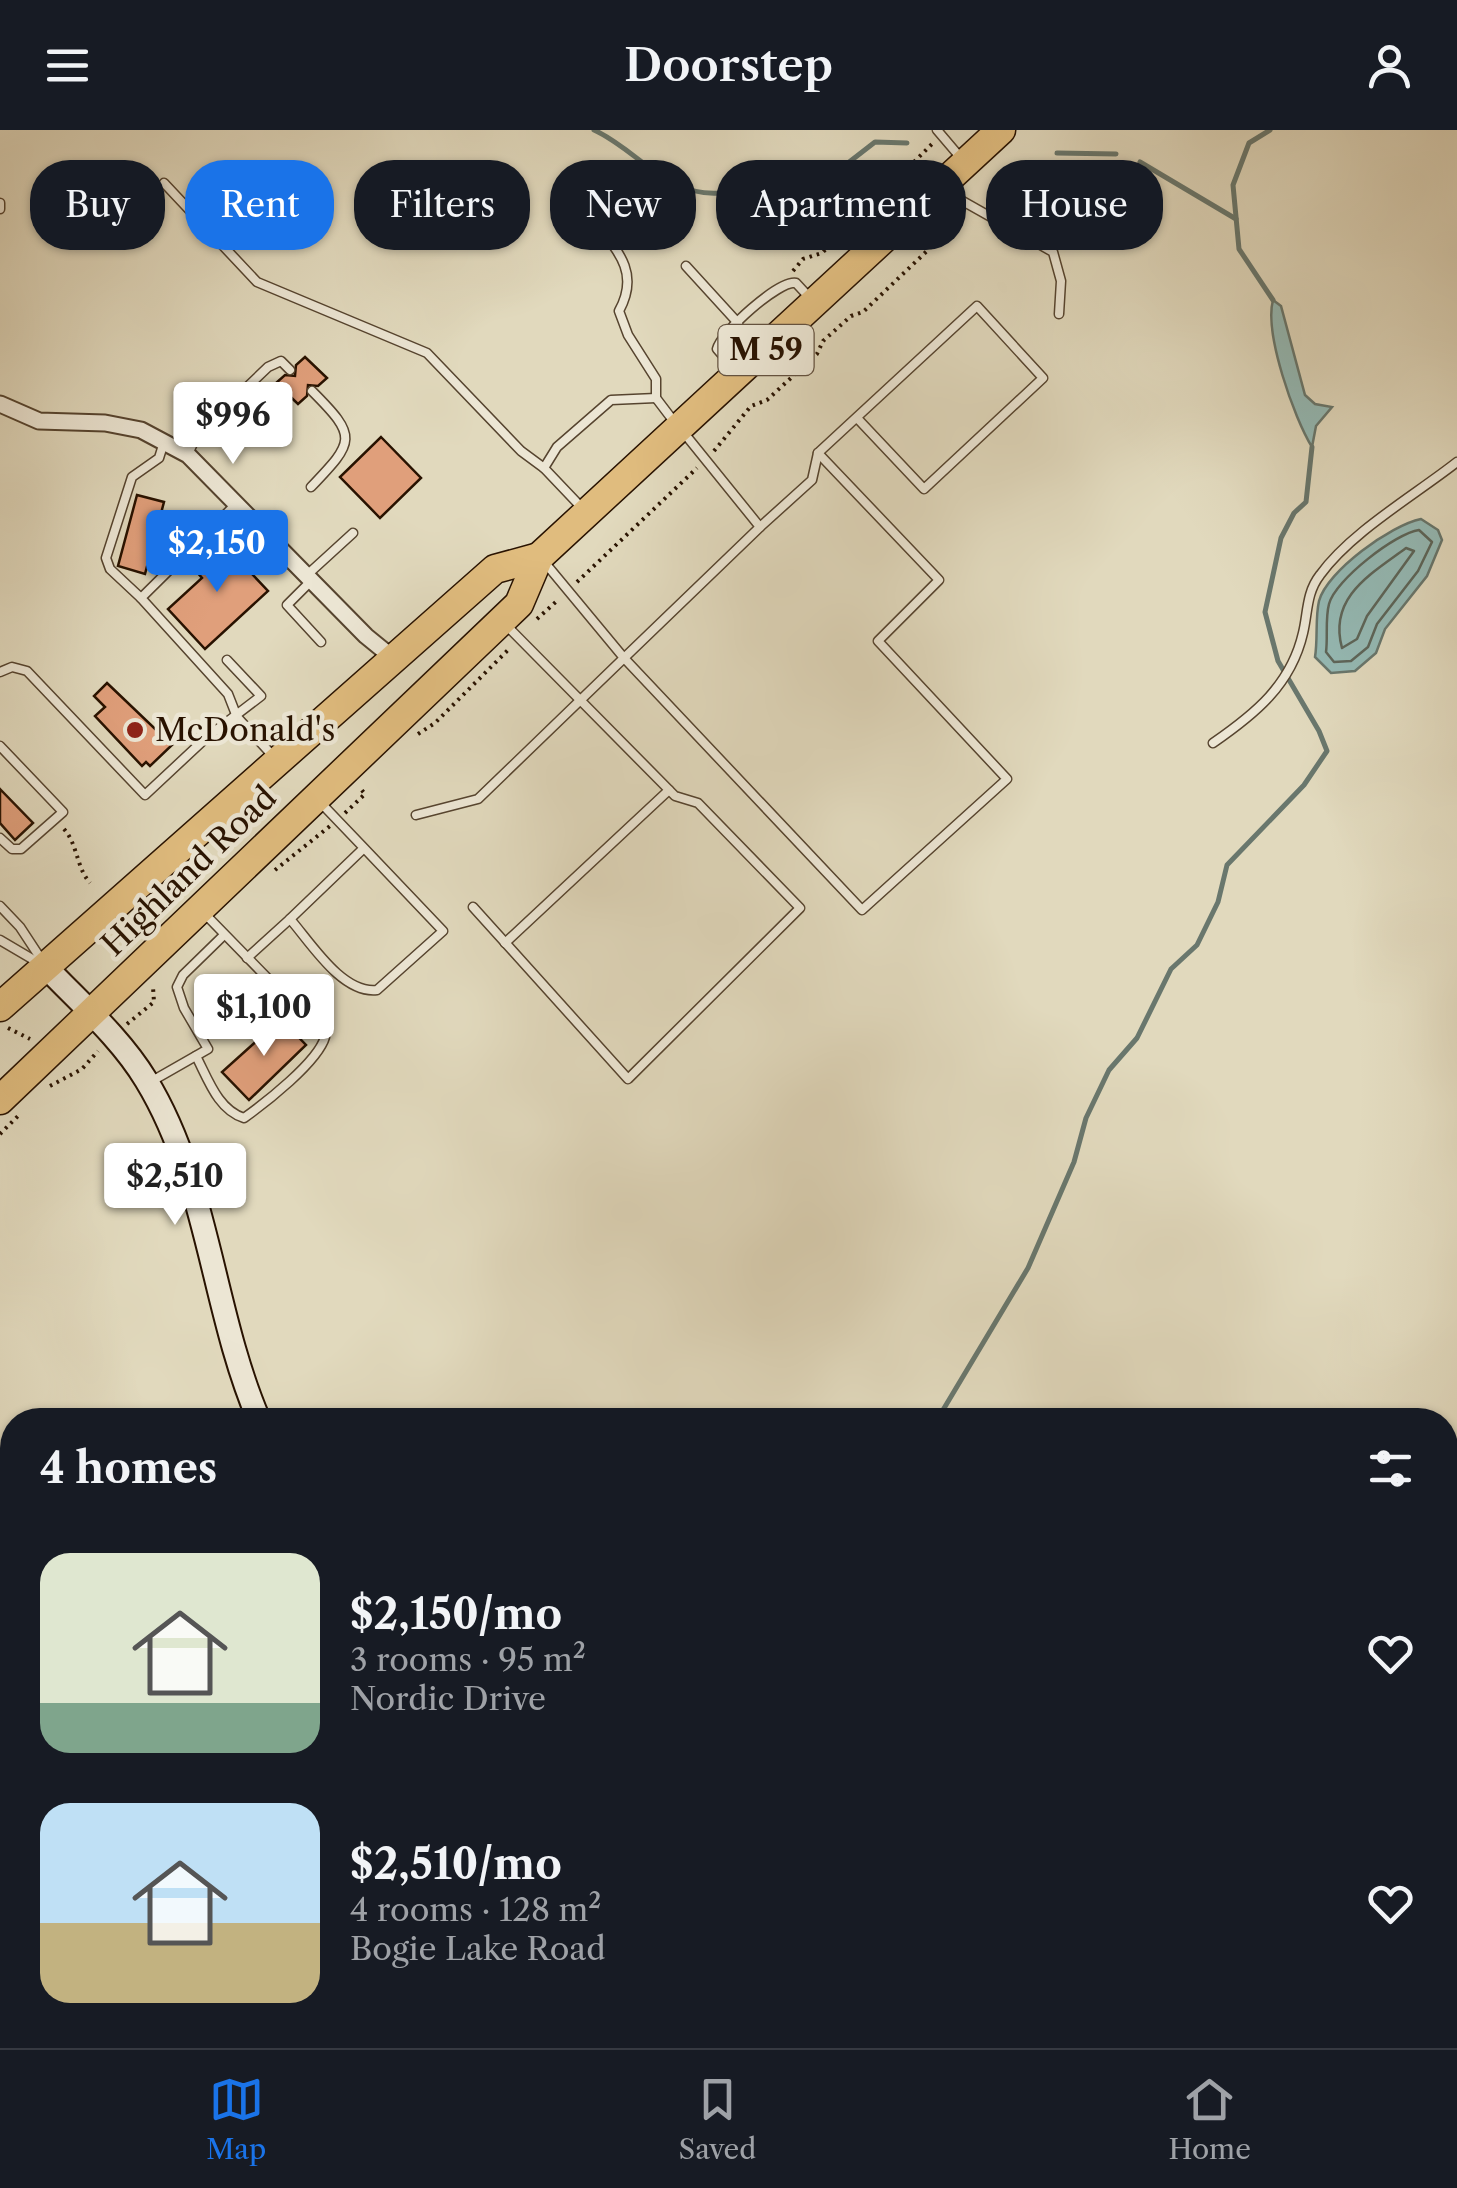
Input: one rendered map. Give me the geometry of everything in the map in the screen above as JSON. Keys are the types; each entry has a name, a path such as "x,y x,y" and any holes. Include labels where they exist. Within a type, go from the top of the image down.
{"highway":[{"name":"Highland Road","path":"966,164 990,133"},
{"name":"Highland Road","path":"13,1104 90,1014 316,798 419,700 510,629 539,557 874,250"},
{"name":"Highland Road","path":"0,1007 495,569 539,557"},
{"path":"393,658 412,669 419,700"}],"main road":[{"path":"45,966 128,1054 148,1083 185,1170 236,1359 254,1408"}],"street":[{"path":"0,404 39,421 141,430 188,455 366,636 393,658"}],"lane":[{"path":"939,132 963,160"},
{"path":"165,184 257,282 427,354 587,513"},
{"path":"967,204 1053,252 1061,281 1059,314"},
{"path":"617,250 624,259 630,291 619,311 628,336 656,379 656,398 760,527"},
{"path":"686,266 738,323"},
{"path":"738,375 716,350 718,342 738,323 790,281 816,304"},
{"path":"416,815 478,799 812,480 818,453 977,306 1043,378 924,488 856,418"},
{"path":"188,455 198,436 268,367 281,362 290,370"},
{"path":"311,487 342,455 346,439 342,422 312,391"},
{"path":"544,468 557,447 611,400 656,398"},
{"path":"164,442 159,458 132,477 106,558 110,569 228,694 237,716 277,760"},
{"path":"539,557 624,658 862,910 1006,779 878,641 939,580 818,453"},
{"path":"1213,743 1250,717 1281,686 1298,656 1308,599 1319,576 1344,549 1457,462"},
{"path":"141,598 238,503"},
{"path":"322,642 287,605 352,533"},
{"path":"473,907 628,1079 800,908 698,803 669,790 510,629"},
{"path":"0,672 19,668 39,682 145,795 206,738 261,696 227,660"},
{"path":"0,746 63,812 20,849 12,849 0,838"},
{"path":"505,943 669,790"},
{"path":"290,919 346,981 364,992 377,990 443,931 316,798"},
{"path":"247,958 364,848"},
{"path":"0,906 20,927 45,966"},
{"path":"196,1056 228,1111 244,1118 263,1105 323,1045 324,1037 200,909"},
{"path":"148,1083 208,1049 178,996 178,980 224,935"},
{"path":"0,940 45,966"}],"path":[{"path":"790,281 796,265 822,253 920,159 939,132"},
{"path":"409,740 501,660 510,629 569,589 706,458 752,406 767,400 816,354 823,341 851,316 863,312 928,250 967,204"},
{"path":"269,874 365,794 357,784"},
{"path":"55,819 72,838 82,873 90,882"},
{"path":"135,1016 154,1002 153,987"},
{"path":"0,1022 17,1035 36,1040"},
{"path":"39,1096 83,1065"},
{"path":"0,1134 13,1104"}],"water":[{"path":"1273,300 1281,306 1305,395 1315,404 1332,407 1316,426 1312,447 1282,375 1273,333"},
{"path":"1421,519 1438,530 1442,540 1427,576 1385,629 1376,653 1355,671 1331,673 1315,657 1318,608 1324,589 1362,551 1394,530"}],"building":[{"path":"305,357 327,378 318,386 308,385 307,396 298,404 276,383 285,375 295,376 296,365"},
{"path":"381,437 421,478 380,518 340,477"},
{"path":"137,495 164,502 145,574 118,566"},
{"path":"219,539 268,591 205,649 168,609 202,578 191,565"},
{"name":"McDonald's","path":"107,683 172,745 150,766 146,762 142,766 95,716 105,707 94,696"},
{"path":"0,789 33,823 15,840 0,823"},
{"path":"281,1019 306,1045 249,1100 222,1072"}],"waterway":[{"path":"594,130 668,180 684,188 720,193 782,175 808,189 817,187 875,142 907,143"},
{"path":"1270,130 1249,143 1233,185 1239,249 1273,300"},
{"path":"1057,153 1116,154"},
{"path":"1163,176 1236,219"},
{"path":"944,1408 1028,1268 1074,1162 1086,1118 1109,1070 1137,1038 1171,969 1197,945 1218,902 1227,865 1304,785 1327,751 1278,661 1265,612 1281,538 1294,513 1306,502 1312,447"}],"place":[{"name":"McDonald's","path":"135,730"}]}
